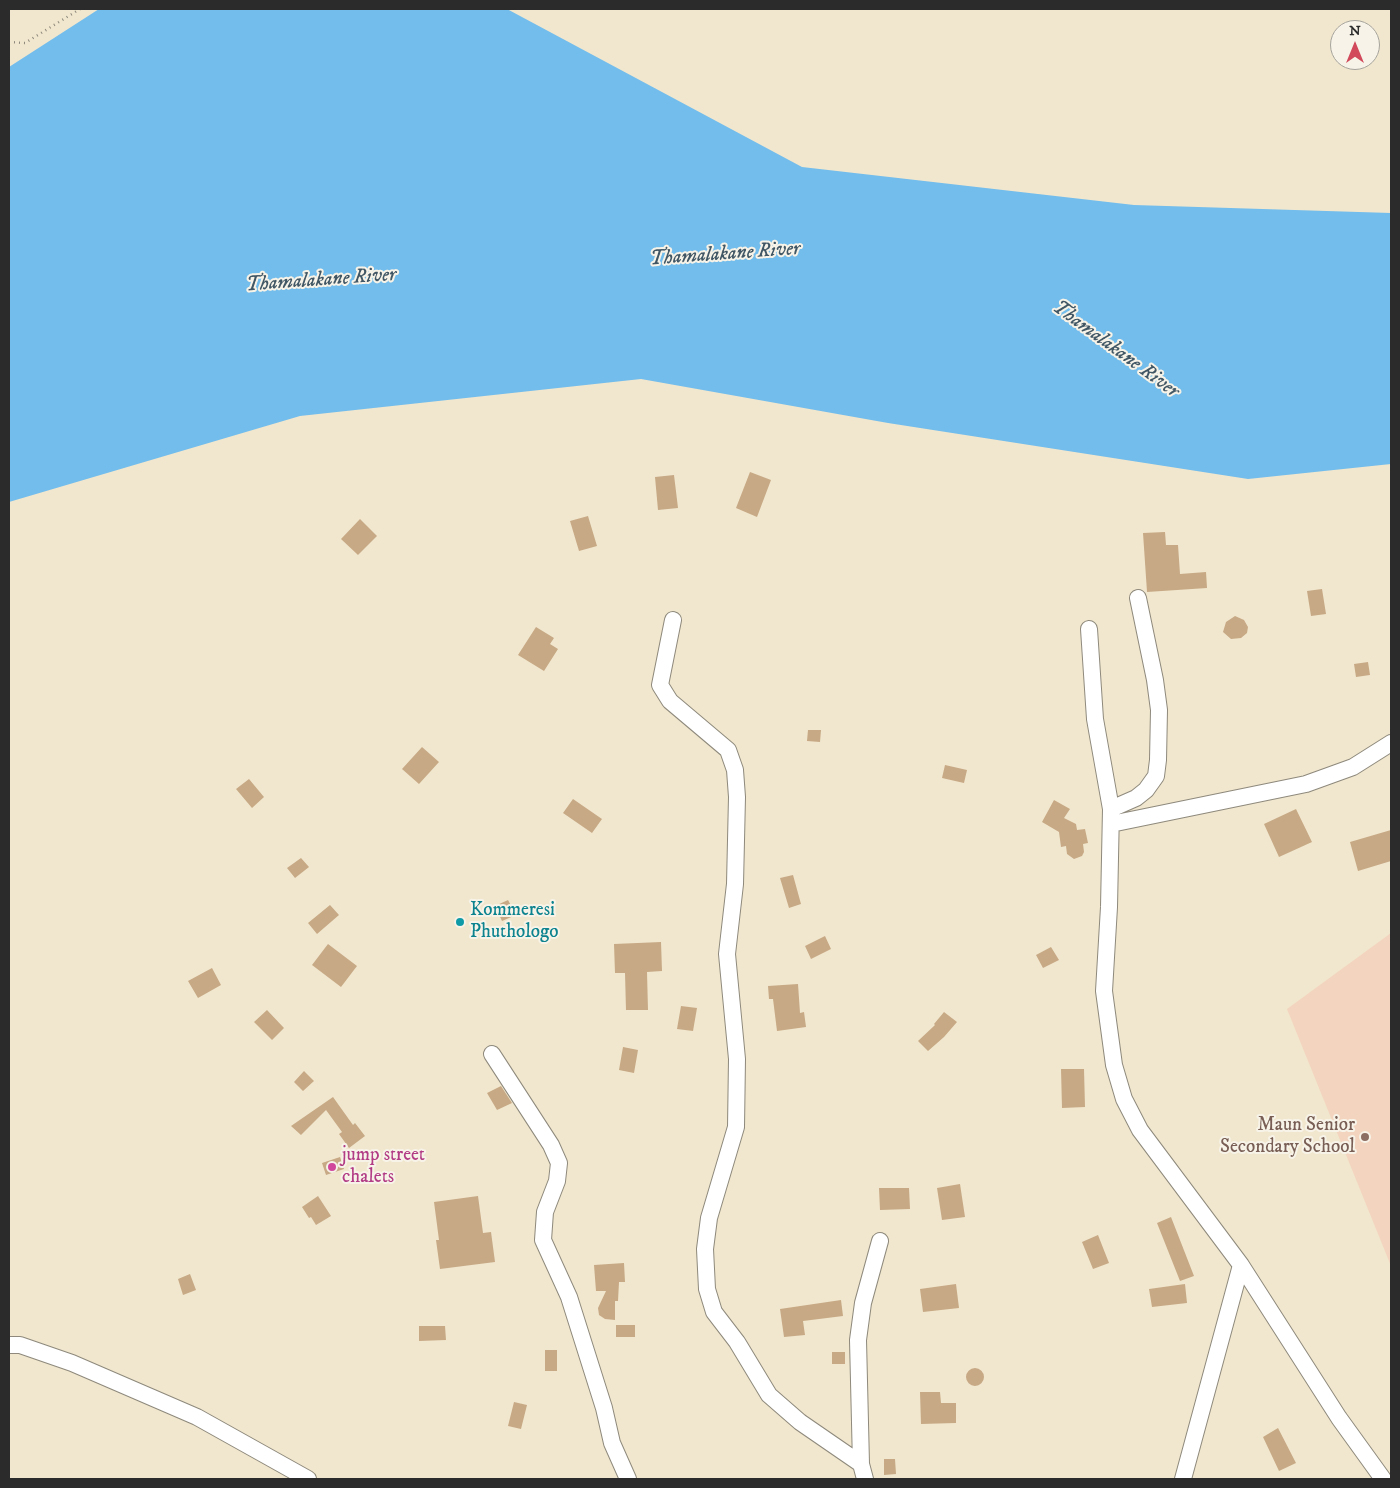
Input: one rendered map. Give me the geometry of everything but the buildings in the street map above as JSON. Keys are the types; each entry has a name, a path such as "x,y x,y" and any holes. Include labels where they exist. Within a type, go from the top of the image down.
{"street":[{"path":"1111,816 1146,790 1156,776 1158,760 1159,710 1155,680 1138,598"},
{"path":"673,620 660,685 670,701 728,750 735,770 737,797 735,884 727,954 737,1059 736,1126 709,1218 705,1249 707,1289 714,1312 737,1342 769,1395 863,1472"},
{"path":"1089,629 1095,719 1111,816 1109,907 1104,991 1114,1065 1124,1099 1140,1130 1241,1265 1339,1418 1384,1479"},
{"path":"1111,816 1306,784 1353,767 1391,743"},
{"path":"492,1054 551,1145 559,1163 557,1181 545,1212 543,1240 569,1297 604,1408 612,1443 628,1479"},
{"path":"863,1472 858,1340 863,1303 880,1241"},
{"path":"1183,1479 1241,1265"},
{"path":"9,1345 20,1345 72,1363 197,1417 308,1479"}],"path":[{"path":"9,42 25,43 80,9"}],"shaded area":[{"name":"Maun Senior Secondary School","path":"1391,933 1391,1266 1287,1009"}],"water":[{"name":"Thamalakane River","path":"99,9 507,9 802,167 1134,205 1391,213 1391,464 1248,479 888,423 641,379 300,416 9,502 9,67"}],"place":[{"name":"Kommeresi Phuthologo","path":"460,922"},
{"name":"Maun Senior Secondary School","path":"1365,1137"},
{"name":"jump street chalets","path":"332,1167"}]}
